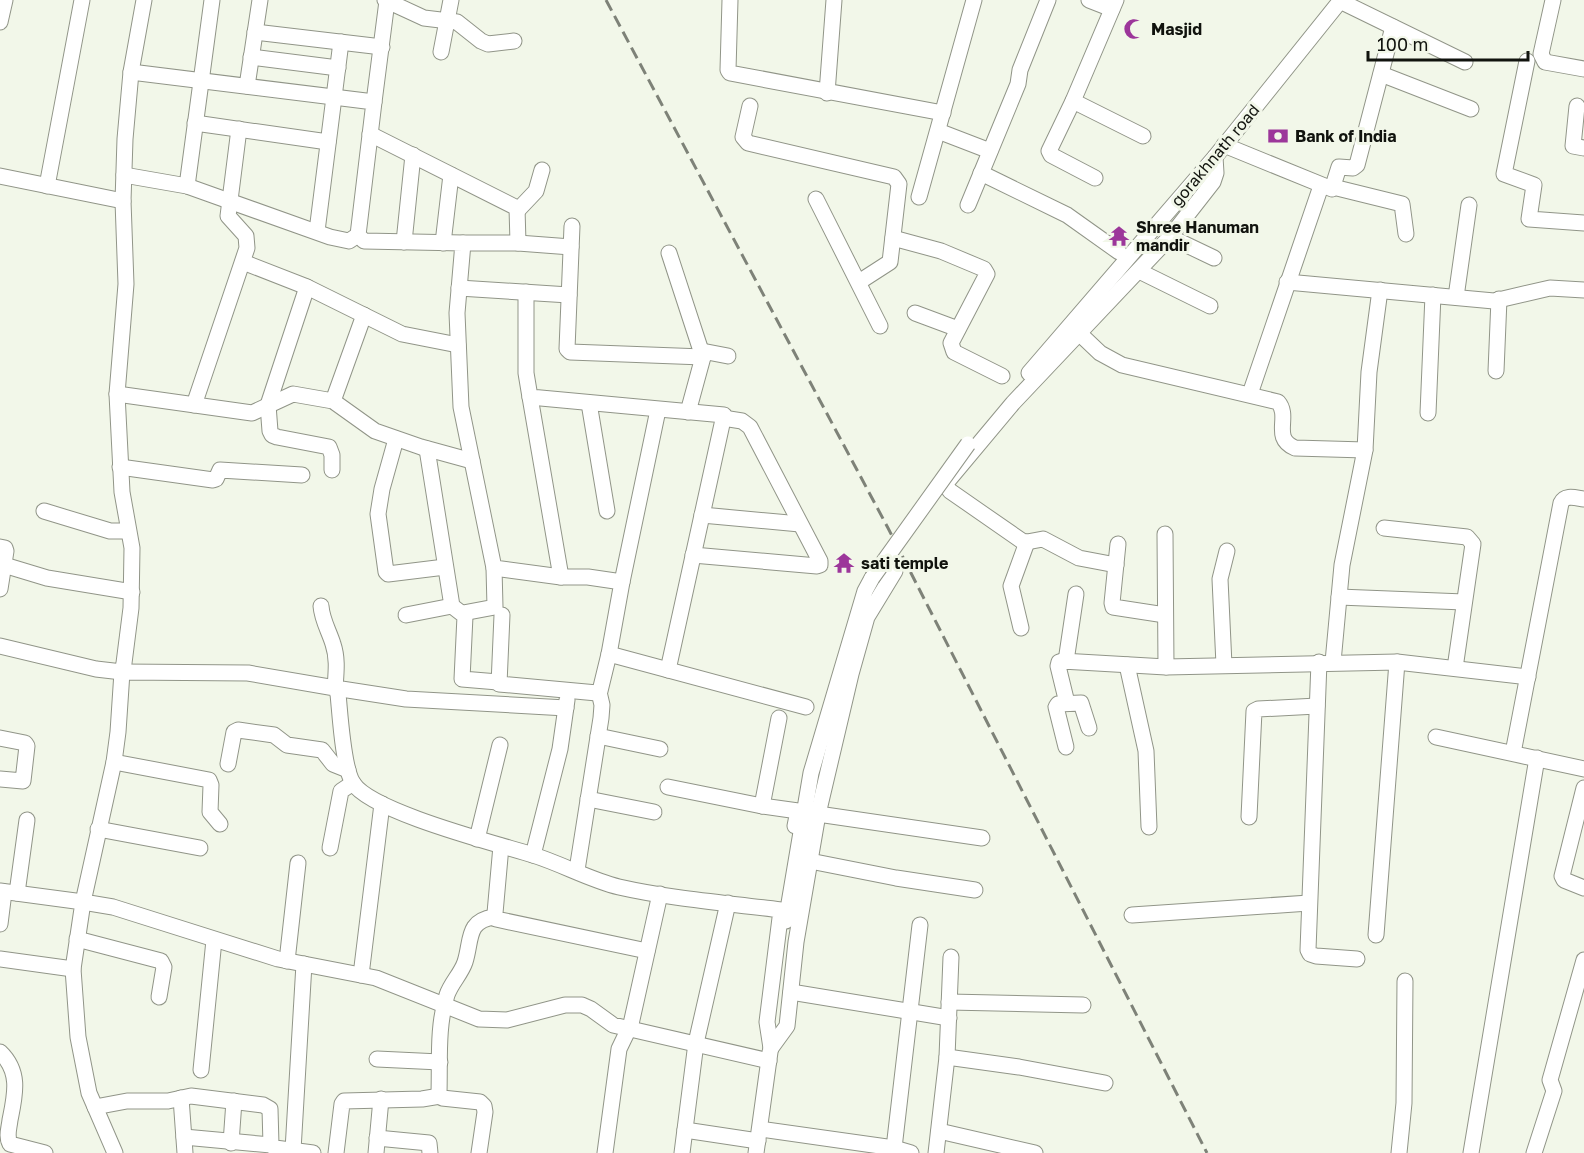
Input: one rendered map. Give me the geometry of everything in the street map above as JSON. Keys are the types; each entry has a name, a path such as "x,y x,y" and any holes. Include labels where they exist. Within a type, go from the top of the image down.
{"street":[{"path":"0,21 5,0"},
{"path":"47,186 82,0"},
{"path":"115,1153 89,1092 78,1037 73,969 83,902 114,762 132,592 132,548 124,507 120,467 117,394 126,284 123,201 131,72 144,0"},
{"path":"187,186 212,0"},
{"path":"247,86 260,0"},
{"path":"124,175 187,186 350,241 358,235 386,0 424,18 446,20 462,25 488,44 514,42"},
{"path":"441,52 451,0"},
{"path":"729,0 728,70 730,73 943,113"},
{"path":"827,93 834,0"},
{"path":"919,197 974,0"},
{"path":"968,205 1018,84 1020,70 1047,0"},
{"path":"1089,0 1114,4 1049,151 1051,155 1095,178"},
{"path":"1553,0 1542,58 1545,62 1584,69"},
{"path":"1341,1 1465,62"},
{"name":"gorakhnath road","path":"770,1055 788,913 811,773 865,591 872,578 968,444 1219,151 1341,1"},
{"path":"1250,394 1287,282 1327,187 1339,167 1353,168 1358,165 1393,27"},
{"path":"255,32 382,48"},
{"path":"316,231 341,42"},
{"path":"251,57 338,68"},
{"path":"1527,61 1504,174 1534,185 1528,219 1584,223"},
{"path":"131,72 374,102"},
{"path":"1381,74 1471,109"},
{"path":"1073,101 1143,136"},
{"path":"750,106 743,136 748,143 894,177 898,180 890,262 859,282"},
{"path":"1577,106 1573,146 1584,148"},
{"path":"195,123 328,142"},
{"path":"194,405 243,262 248,241 229,219 238,129"},
{"path":"938,131 990,151"},
{"path":"370,134 518,210"},
{"path":"1116,565 1079,558 1043,539 1022,541 950,491 947,482 1013,403 1170,237 1213,182 1219,151 1327,187 1402,204 1406,234"},
{"path":"404,242 413,155"},
{"path":"518,243 518,210 536,191 542,170"},
{"path":"981,173 1067,215 1119,252"},
{"path":"443,243 452,175"},
{"path":"0,176 123,201"},
{"path":"816,199 880,326"},
{"path":"1456,297 1469,205"},
{"path":"572,226 566,346 570,352 728,356"},
{"path":"358,235 364,241 518,243 571,248"},
{"path":"1170,237 1214,258"},
{"path":"893,238 941,251 986,271 987,274 951,343 951,348 954,352 1002,376"},
{"path":"405,615 495,607 494,568 461,407 457,313 463,243"},
{"path":"669,253 702,354 688,412"},
{"path":"243,262 307,287 402,334 458,345"},
{"path":"1139,271 1210,306"},
{"path":"1287,282 1494,301 1550,288 1584,290"},
{"path":"307,287 268,405 272,435 329,447 332,455 332,470"},
{"path":"459,288 568,295"},
{"path":"1357,959 1310,954 1308,950 1309,903 1317,706 1365,450 1370,372 1380,290"},
{"path":"526,292 526,373 561,577"},
{"path":"1428,413 1433,295"},
{"path":"1496,371 1499,299"},
{"path":"915,312 958,329"},
{"path":"333,401 364,315"},
{"path":"1080,334 1100,353 1122,365 1153,374 1273,399 1282,407 1282,434 1288,446 1302,450 1365,450"},
{"path":"117,394 252,412 293,394 333,401 375,431 427,449 472,461"},
{"path":"530,397 724,415 668,670"},
{"path":"589,403 607,511"},
{"path":"577,870 602,705 599,692 609,654 658,410"},
{"path":"693,555 820,565 820,561 750,427 742,421 723,418"},
{"path":"396,438 382,489 378,514 386,572 388,574 446,567"},
{"path":"427,449 446,567 457,610 465,619 462,679 498,682 500,685 599,692"},
{"path":"120,467 213,480 216,479 220,470 302,475"},
{"path":"1513,753 1561,503 1569,497 1584,499"},
{"path":"44,511 110,531 128,531"},
{"path":"702,515 800,524"},
{"path":"1384,528 1467,537 1471,540 1473,544 1455,668"},
{"path":"1165,534 1166,667"},
{"path":"1021,628 1011,586 1027,542"},
{"path":"1118,544 1113,607 1165,615"},
{"path":"0,547 6,549 0,589"},
{"path":"1224,665 1220,579 1227,550"},
{"path":"4,565 47,578 132,592"},
{"path":"494,568 622,582"},
{"path":"770,1055 787,1026 796,942 818,814 865,622 895,571"},
{"path":"1066,661 1076,594"},
{"path":"1339,597 1464,602"},
{"path":"321,606 336,653 335,688 338,694 342,738 350,776 341,791 330,848"},
{"path":"498,682 502,615"},
{"path":"0,646 96,669 122,672 248,673 406,699 566,708"},
{"path":"609,654 806,707"},
{"path":"1066,703 1058,666 1059,662 1066,661 1166,667 1397,662 1528,677"},
{"path":"1376,935 1397,662"},
{"path":"1127,665 1146,751 1149,827"},
{"path":"533,855 560,749 569,691"},
{"path":"1066,747 1056,707 1058,704 1081,703 1089,728"},
{"path":"1249,817 1254,711 1317,706"},
{"path":"762,806 779,718"},
{"path":"228,764 234,732 238,730 274,735 285,744 321,750 333,764 350,776 362,792 382,804 477,839 533,855 617,886 781,910"},
{"path":"598,736 660,748"},
{"path":"1436,737 1584,770"},
{"path":"0,738 25,743 27,746 22,781 0,780"},
{"path":"477,839 500,745"},
{"path":"1471,1153 1537,758"},
{"path":"114,762 209,780 211,785 210,812 220,824"},
{"path":"668,787 798,811 781,910 767,1022 770,1055 758,1141"},
{"path":"1584,788 1562,876 1564,880 1584,888"},
{"path":"588,799 654,812"},
{"path":"361,975 382,804"},
{"path":"818,814 982,838"},
{"path":"0,924 27,820"},
{"path":"98,829 200,848"},
{"path":"495,917 501,846"},
{"path":"810,861 896,879 975,890"},
{"path":"287,961 298,863"},
{"path":"7,892 113,908 287,961 392,983 479,1019 493,1021 519,1018 565,1005 582,1005 608,1022 629,1029 770,1055"},
{"path":"605,1153 619,1049 629,1029 660,894"},
{"path":"682,1153 696,1043 728,903"},
{"path":"1132,915 1309,903"},
{"path":"495,917 500,921 647,951"},
{"path":"440,1096 444,1006 451,986 462,969 474,926 481,920 495,917"},
{"path":"894,1148 920,925"},
{"path":"77,939 161,962 164,968 159,997"},
{"path":"201,1070 214,940"},
{"path":"936,1153 947,1057 951,957"},
{"path":"0,959 73,969"},
{"path":"1534,1153 1554,1091 1550,1080 1584,960"},
{"path":"293,1150 304,964"},
{"path":"1399,1153 1404,1102 1404,981"},
{"path":"791,992 949,1018"},
{"path":"949,1002 1083,1005"},
{"path":"0,1052 9,1064 16,1083 4,1142 45,1153"},
{"path":"947,1057 1019,1067 1105,1083"},
{"path":"377,1059 440,1062"},
{"path":"95,1107 127,1101 168,1101 201,1096 263,1105 270,1109 271,1146"},
{"path":"336,1153 344,1101 422,1099 440,1096 480,1102 484,1106 479,1153"},
{"path":"181,1098 185,1153"},
{"path":"381,1099 376,1146 429,1143 430,1153"},
{"path":"231,1143 234,1101"},
{"path":"685,1130 758,1141 894,1148 911,1153"},
{"path":"939,1131 1035,1153"},
{"path":"184,1137 314,1153"}],"railway":[{"path":"606,0 888,528 1207,1153"}],"place":[{"name":"Masjid","path":"1134,29"},
{"name":"Bank of India","path":"1278,136"},
{"name":"Shree Hanuman mandir","path":"1119,236"},
{"name":"sati temple","path":"844,563"}]}
